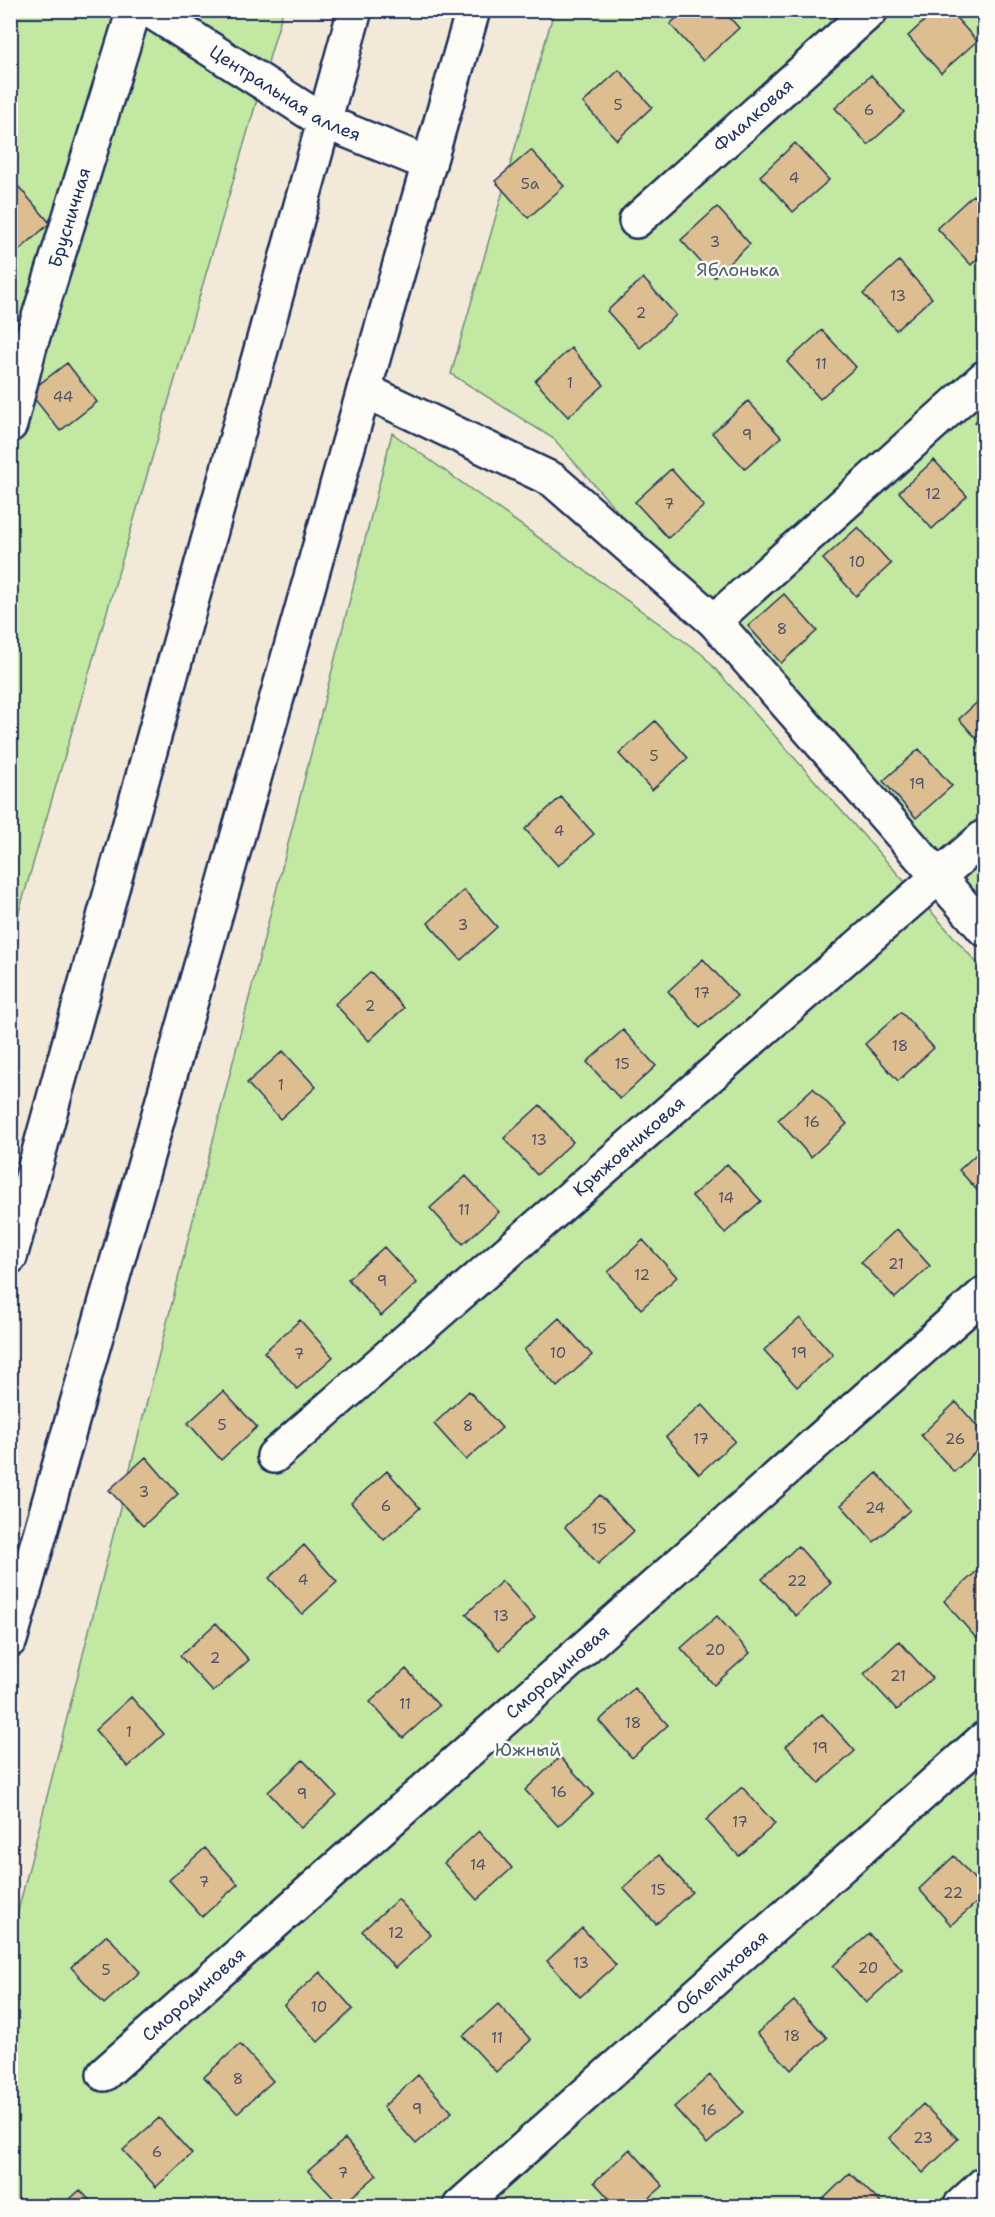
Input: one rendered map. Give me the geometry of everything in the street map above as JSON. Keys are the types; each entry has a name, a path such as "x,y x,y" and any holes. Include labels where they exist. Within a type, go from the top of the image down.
{"street":[{"name":"Брусничная","path":"10,424 20,357 134,10"},
{"name":"Центральная аллея","path":"149,10 323,121 429,164"},
{"path":"10,1257 355,10"},
{"path":"10,1640 473,10"},
{"name":"Фиалковая","path":"636,221 871,10"},
{"path":"714,621 984,378"},
{"path":"364,390 553,480 714,621 984,929"},
{"name":"Крыжовниковая","path":"274,1456 984,837"},
{"name":"Смородиновая","path":"104,2074 984,1294"},
{"name":"Облепиховая","path":"460,2206 984,1739"},
{"path":"960,2206 984,2184"}],"green space":[{"path":"11,11 283,11 11,939"},
{"name":"Яблонька","path":"554,11 984,11 984,928 554,439 451,374"},
{"name":"Южный","path":"392,433 702,654 984,971 984,2206 11,2206 11,1939"}],"building":[{"path":"685,10 723,10 739,28 703,61 670,24"},
{"path":"936,10 949,10 977,41 941,73 908,36"},
{"path":"619,70 652,107 617,140 583,103"},
{"path":"871,75 904,112 868,145 835,108"},
{"path":"795,143 829,180 793,212 760,176"},
{"path":"531,150 564,186 528,218 495,181"},
{"path":"18,186 50,223 15,254 10,249 10,192"},
{"path":"973,195 984,208 984,252 971,265 937,228"},
{"path":"717,207 750,244 714,277 681,240"},
{"path":"899,261 932,298 896,330 863,294"},
{"path":"643,278 676,315 640,348 607,311"},
{"path":"822,330 856,367 820,399 787,362"},
{"path":"571,348 604,385 568,417 535,381"},
{"path":"67,363 97,402 60,431 29,392"},
{"path":"748,401 781,437 745,469 712,433"},
{"path":"984,413 984,433 975,422"},
{"path":"934,460 967,496 932,529 899,492"},
{"path":"671,469 704,506 668,538 635,502"},
{"path":"858,527 891,564 856,596 823,559"},
{"path":"784,594 817,631 781,663 748,626"},
{"path":"984,696 984,747 959,719"},
{"path":"655,721 688,758 652,790 619,754"},
{"path":"919,749 952,786 916,818 883,781"},
{"path":"561,797 594,834 558,866 525,829"},
{"path":"464,890 497,927 461,960 428,923"},
{"path":"703,959 737,996 700,1028 668,991"},
{"path":"371,972 404,1008 369,1041 335,1004"},
{"path":"901,1012 934,1048 898,1081 865,1044"},
{"path":"623,1030 656,1066 620,1099 587,1062"},
{"path":"283,1051 316,1087 280,1119 247,1083"},
{"path":"813,1088 847,1124 811,1157 778,1120"},
{"path":"540,1105 573,1142 537,1175 504,1138"},
{"path":"984,1147 984,1198 959,1170"},
{"path":"727,1164 761,1201 725,1233 692,1196"},
{"path":"466,1176 499,1212 463,1244 430,1208"},
{"path":"897,1229 930,1266 895,1298 861,1262"},
{"path":"643,1240 677,1277 641,1309 608,1272"},
{"path":"384,1247 417,1283 381,1316 348,1279"},
{"path":"559,1318 592,1355 557,1387 524,1350"},
{"path":"800,1318 833,1355 797,1387 764,1350"},
{"path":"300,1320 333,1357 297,1389 264,1352"},
{"path":"223,1391 257,1427 221,1460 188,1423"},
{"path":"469,1391 502,1428 466,1460 434,1424"},
{"path":"956,1402 984,1434 984,1444 954,1472 921,1435"},
{"path":"702,1404 735,1441 699,1474 666,1437"},
{"path":"146,1457 178,1494 143,1526 109,1490"},
{"path":"387,1471 420,1508 384,1540 351,1503"},
{"path":"877,1473 910,1510 874,1542 841,1505"},
{"path":"600,1495 634,1531 598,1564 565,1527"},
{"path":"304,1545 337,1582 302,1614 269,1578"},
{"path":"798,1546 831,1583 796,1616 762,1579"},
{"path":"979,1569 984,1575 984,1631 976,1638 944,1601"},
{"path":"502,1581 535,1618 499,1650 466,1614"},
{"path":"717,1616 750,1653 714,1685 681,1648"},
{"path":"216,1623 249,1660 213,1692 180,1656"},
{"path":"899,1641 932,1678 897,1710 864,1674"},
{"path":"406,1669 439,1706 403,1738 370,1702"},
{"path":"634,1688 668,1725 632,1758 599,1721"},
{"path":"131,1697 164,1734 128,1767 95,1730"},
{"path":"822,1714 855,1751 819,1783 786,1746"},
{"path":"560,1757 594,1794 558,1826 525,1790"},
{"path":"303,1760 337,1796 301,1828 268,1792"},
{"path":"742,1787 775,1824 739,1856 706,1820"},
{"path":"479,1831 512,1868 477,1900 444,1863"},
{"path":"205,1848 238,1884 202,1917 169,1880"},
{"path":"659,1855 692,1892 656,1924 623,1888"},
{"path":"954,1856 984,1890 984,1896 951,1925 919,1889"},
{"path":"398,1899 431,1935 395,1968 362,1931"},
{"path":"582,1928 616,1965 580,1997 547,1961"},
{"path":"869,1934 902,1970 866,2003 833,1966"},
{"path":"107,1935 140,1972 104,2004 71,1967"},
{"path":"320,1972 353,2009 318,2042 284,2005"},
{"path":"794,2001 827,2038 791,2070 757,2033"},
{"path":"498,2004 531,2040 496,2072 463,2036"},
{"path":"240,2044 273,2081 237,2113 204,2077"},
{"path":"418,2075 452,2112 416,2144 383,2107"},
{"path":"710,2075 743,2112 707,2144 674,2107"},
{"path":"923,2104 958,2139 923,2173 889,2138"},
{"path":"159,2118 192,2154 156,2187 123,2150"},
{"path":"345,2139 377,2175 341,2206 308,2171"},
{"path":"630,2149 663,2186 640,2206 616,2206 594,2182"},
{"path":"850,2173 884,2206 816,2206"},
{"path":"80,2190 95,2206 62,2206"}]}
